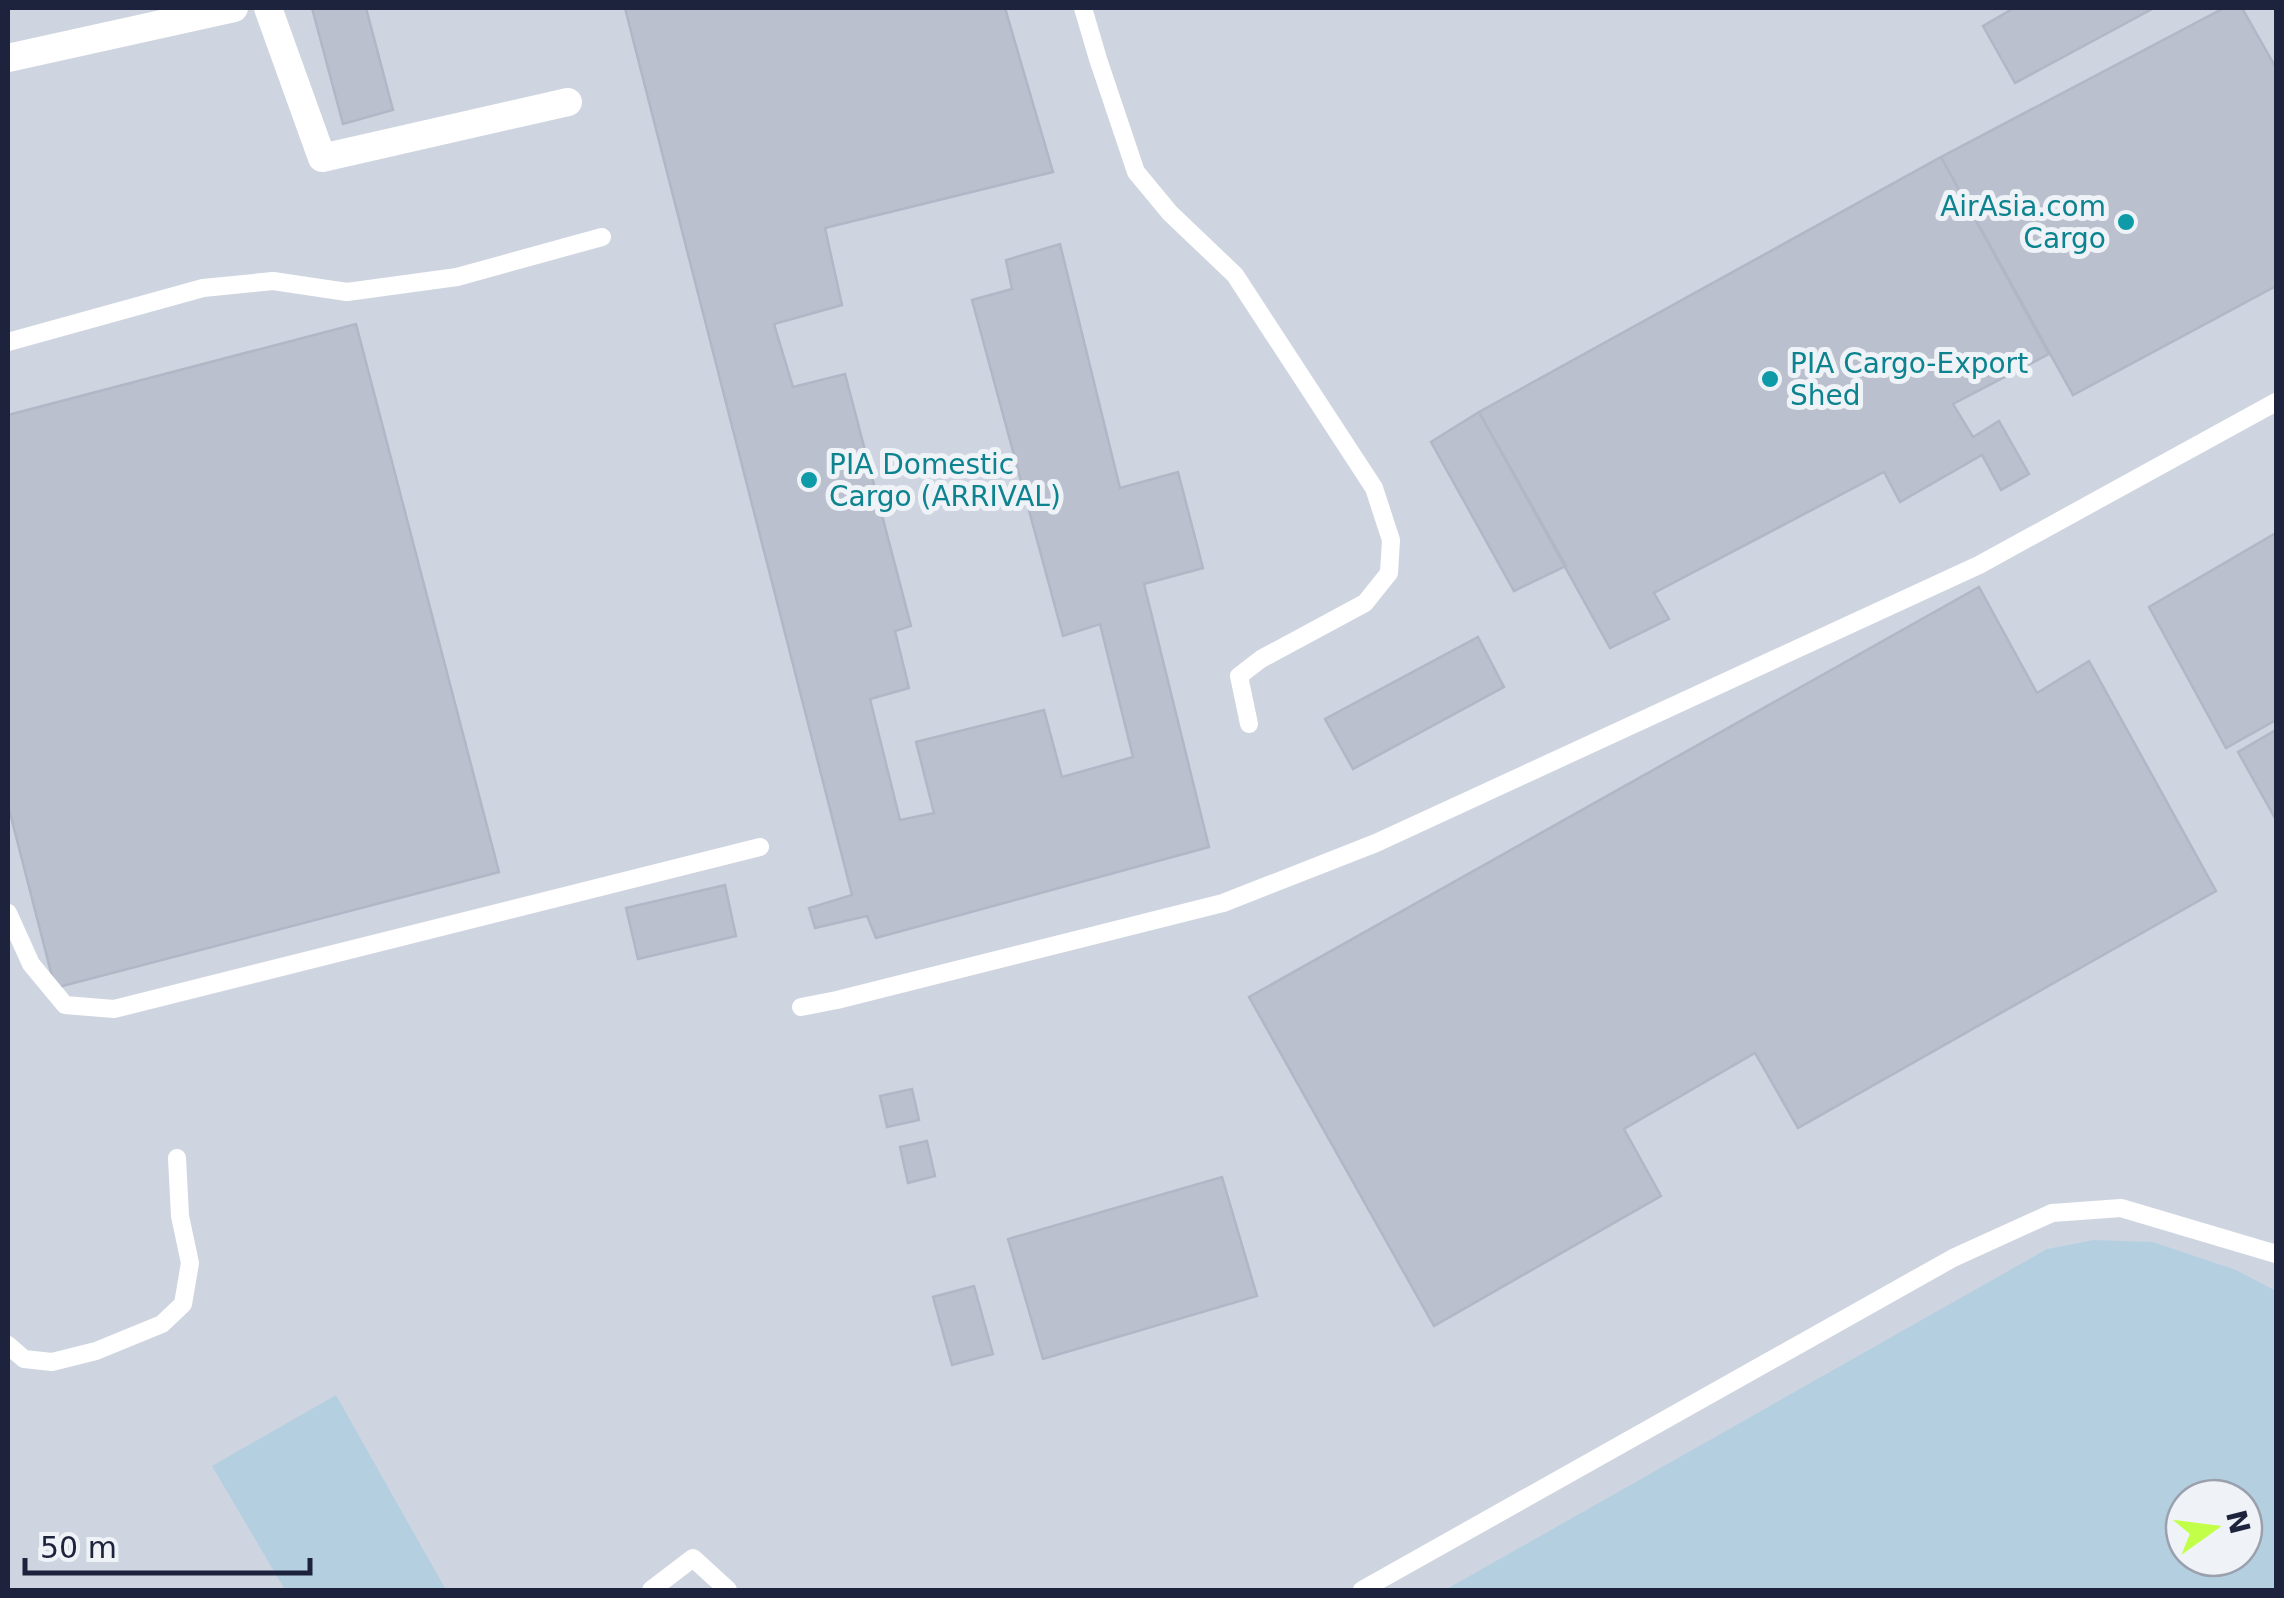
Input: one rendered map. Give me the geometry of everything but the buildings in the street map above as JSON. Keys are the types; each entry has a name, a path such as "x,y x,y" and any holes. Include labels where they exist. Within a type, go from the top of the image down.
{"street":[{"path":"8,58 234,8"},
{"path":"268,8 322,158 568,102"}],"lane":[{"path":"1083,8 1136,172 1170,213 1235,275 1374,488 1390,540 1389,573 1365,603 1261,658 1240,676 1249,724"},
{"path":"8,342 203,288 273,280 348,292 457,277 602,236"},
{"path":"802,1006 1223,903 1376,843 1979,566 2276,402"},
{"path":"8,913 31,964 65,1005 114,1009 760,847"},
{"path":"8,1345 24,1358 52,1362 96,1350 162,1324 182,1304 190,1263 180,1216 178,1158"},
{"path":"1362,1590 1953,1258 2052,1213 2122,1208 2276,1254"},
{"path":"651,1590 693,1558 728,1590"}],"shaded area":[{"path":"8,8 2276,8 2276,1590 8,1590"},
{"path":"2094,1240 2153,1242 2236,1270 2276,1291 2276,1590 1445,1590 2047,1249"},
{"path":"336,1395 446,1590 285,1590 212,1466"}],"place":[{"name":"AirAsia.com Cargo","path":"2126,222"},
{"name":"PIA Cargo-Export Shed","path":"1770,379"},
{"name":"PIA Domestic Cargo (ARRIVAL)","path":"809,480"}]}
